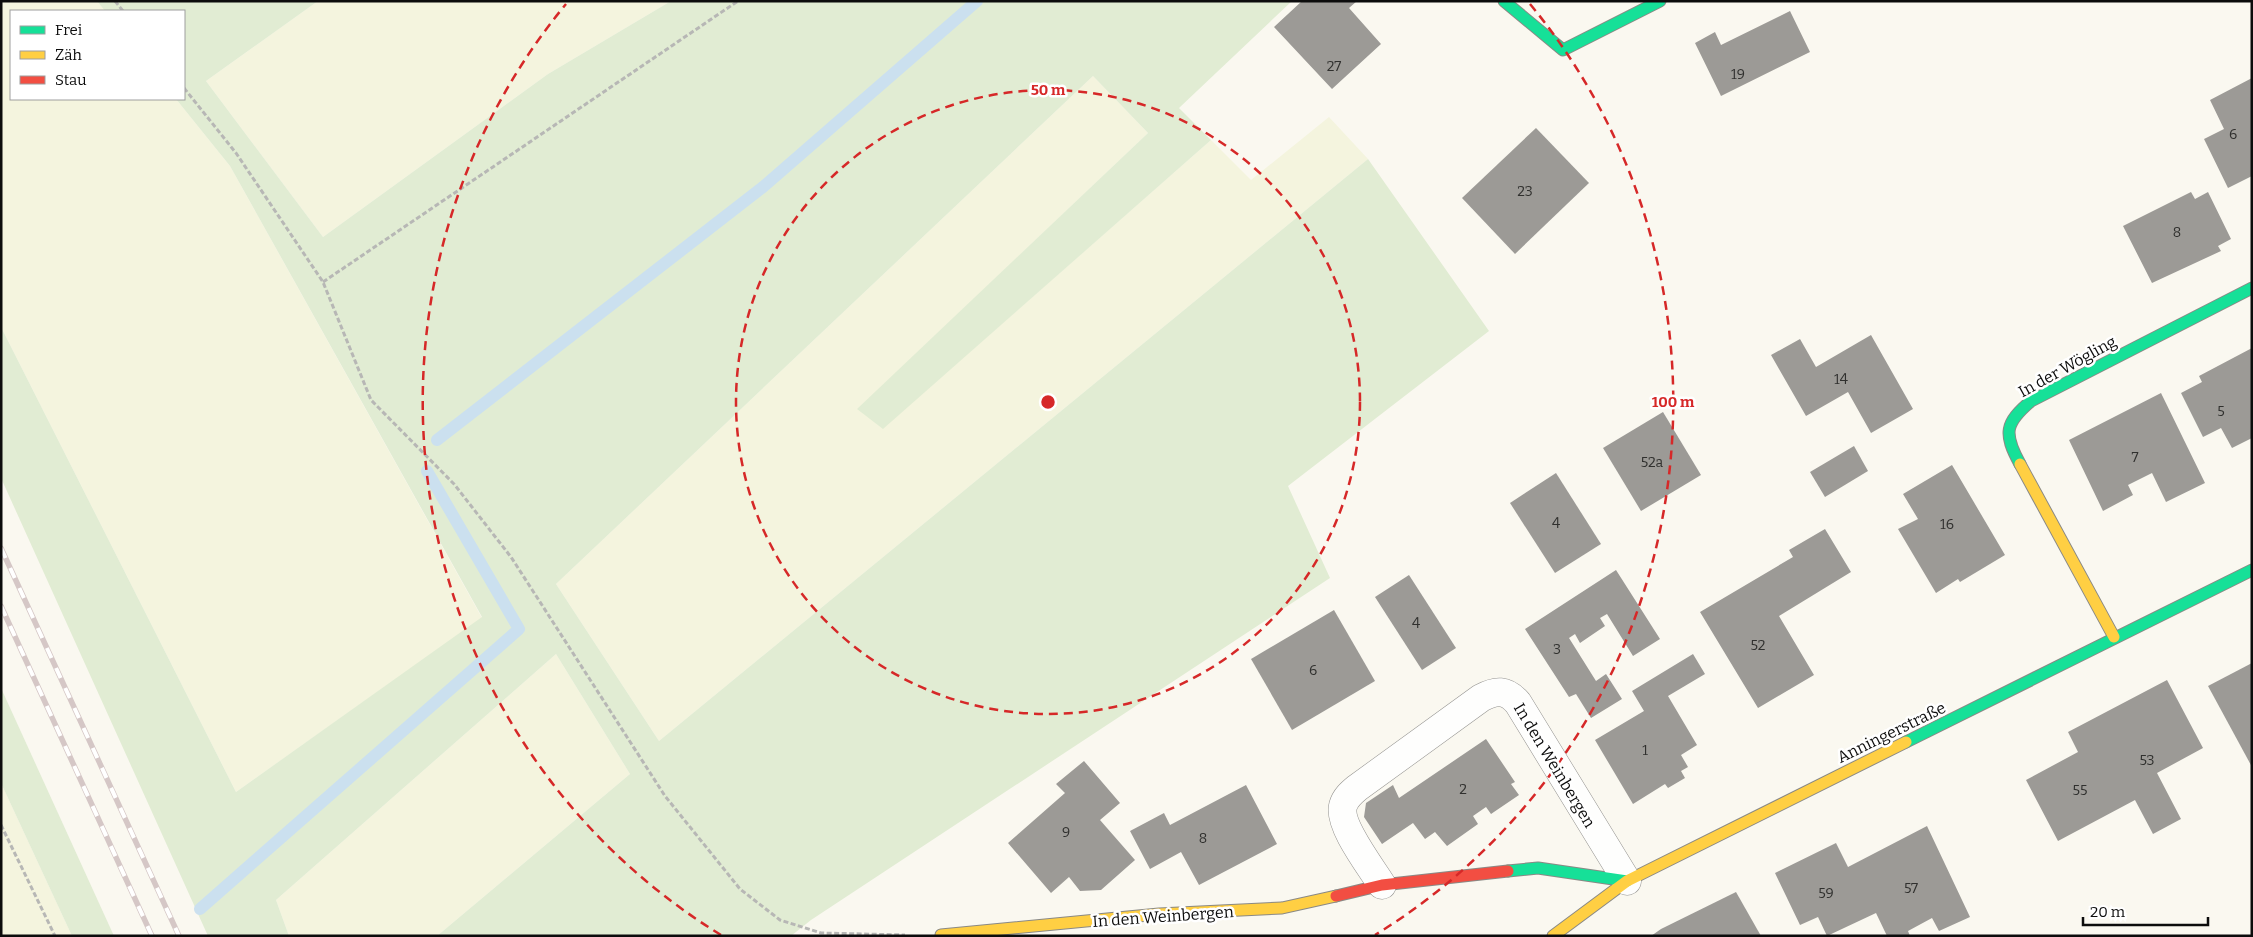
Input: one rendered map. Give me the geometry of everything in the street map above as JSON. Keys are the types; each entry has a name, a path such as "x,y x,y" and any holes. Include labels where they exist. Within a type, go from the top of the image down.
{"street":[{"path":"1504,1 1563,50 1660,1"},
{"name":"In der Wögling","path":"2114,637 2016,458 2007,438 2009,425 2017,414 2031,401 2252,288"},
{"name":"Anningerstraße","path":"1553,936 1627,880 2252,570"},
{"name":"In den Weinbergen","path":"1382,884 1347,829 1342,817 1343,806 1348,796 1356,788 1481,698 1493,692 1503,691 1511,695 1518,702 1627,880"},
{"name":"In den Weinbergen","path":"941,936 1159,914 1282,908 1382,884 1538,868 1627,880"}],"path":[{"path":"323,282 738,1"},
{"path":"185,89 236,153 323,282 371,400 454,484 511,557 665,796 740,889 780,920 820,933 941,936"},
{"path":"1,825 55,936"}],"green space":[{"path":"1,1 97,1 104,10 10,10 10,100 177,100 230,166 482,618 236,792 1,327"},
{"path":"97,1 318,1 206,81 323,237 548,74 671,1 1292,1 1179,108 1211,140 883,429 857,409 1148,133 1093,76 556,584 659,741 1368,159 1489,331 1288,486 1330,578 811,920 791,936 437,936 630,774 556,654 276,900 289,936 208,936 1,478 1,327 236,792 482,617 230,166 177,100 185,100 185,10 104,10"},
{"path":"318,1 671,1 548,74 323,237 206,81"},
{"path":"1093,76 1148,133 858,409 883,428 1211,140 1251,180 1329,117 1368,159 659,741 556,584"},
{"path":"556,654 630,774 437,936 289,936 276,900"},
{"path":"1,688 114,936 72,936 1,783"},
{"path":"1,783 72,936 1,936"}],"building":[{"path":"1302,1 1357,1 1349,8 1381,44 1332,89 1274,27"},
{"path":"1790,11 1810,52 1721,96 1695,43 1715,32 1721,45"},
{"path":"2252,78 2252,176 2228,188 2204,139 2224,129 2210,100"},
{"path":"1536,128 1589,183 1515,254 1462,198"},
{"path":"2191,192 2195,199 2208,192 2231,239 2218,246 2221,251 2152,283 2123,226"},
{"path":"1871,335 1913,409 1871,433 1848,392 1806,416 1771,355 1800,339 1816,367"},
{"path":"2252,348 2252,438 2232,448 2221,428 2203,437 2181,393 2202,382 2199,376"},
{"path":"2161,393 2205,483 2166,502 2152,473 2128,485 2133,495 2103,511 2069,440"},
{"path":"1663,412 1701,475 1641,511 1603,448"},
{"path":"1854,446 1868,471 1825,497 1810,472"},
{"path":"1952,465 2005,555 1960,582 1958,579 1936,593 1898,529 1918,519 1903,494"},
{"path":"1556,473 1601,544 1555,573 1510,503"},
{"path":"1825,529 1851,572 1779,616 1814,675 1758,708 1700,612 1793,557 1789,550"},
{"path":"1616,570 1660,639 1633,656 1607,614 1600,618 1605,626 1580,643 1575,634 1569,638 1596,681 1606,674 1622,699 1591,718 1576,694 1569,697 1525,629"},
{"path":"1409,575 1456,648 1422,670 1375,597"},
{"path":"1334,610 1375,681 1292,730 1251,659"},
{"path":"1693,654 1705,674 1668,696 1697,745 1681,755 1688,767 1681,771 1685,778 1668,788 1665,784 1633,804 1595,740 1644,711 1632,691"},
{"path":"2252,663 2252,767 2208,686"},
{"path":"2167,680 2203,748 2157,773 2181,819 2153,834 2135,800 2058,841 2026,780 2078,752 2068,732"},
{"path":"1486,739 1515,782 1511,784 1519,795 1491,814 1486,807 1473,816 1478,824 1447,846 1435,832 1425,839 1413,823 1382,844 1364,817 1366,803 1393,785 1399,798"},
{"path":"1084,761 1120,803 1100,820 1135,860 1101,890 1080,891 1069,877 1051,893 1008,843 1065,793 1056,784"},
{"path":"1246,785 1277,844 1199,885 1181,852 1150,869 1130,831 1164,813 1170,825"},
{"path":"1927,826 1970,917 1939,931 1932,918 1908,931 1910,936 1887,936 1876,913 1827,936 1818,917 1800,925 1775,873 1836,843 1848,867"},
{"path":"1736,892 1761,936 1651,936 1661,929"}],"waterway":[{"path":"437,440 763,187 977,1"},
{"path":"200,909 519,629 427,471"}],"railway":[{"path":"1,548 179,936"},
{"path":"1,606 152,936"}],"traffic: fast":[{"path":"1504,1 1563,50 1660,1"},
{"path":"2020,464 2011,444 2009,429 2016,416 2031,401 2252,288"},
{"path":"1906,742 2252,570"},
{"path":"1508,871 1538,868 1627,881"}],"traffic: slow":[{"path":"2020,464 2114,637"},
{"path":"1553,936 1627,881 1906,742"},
{"path":"941,935 1159,914 1282,908 1336,896"}],"traffic: jam":[{"path":"1336,896 1382,885 1508,871"}]}
